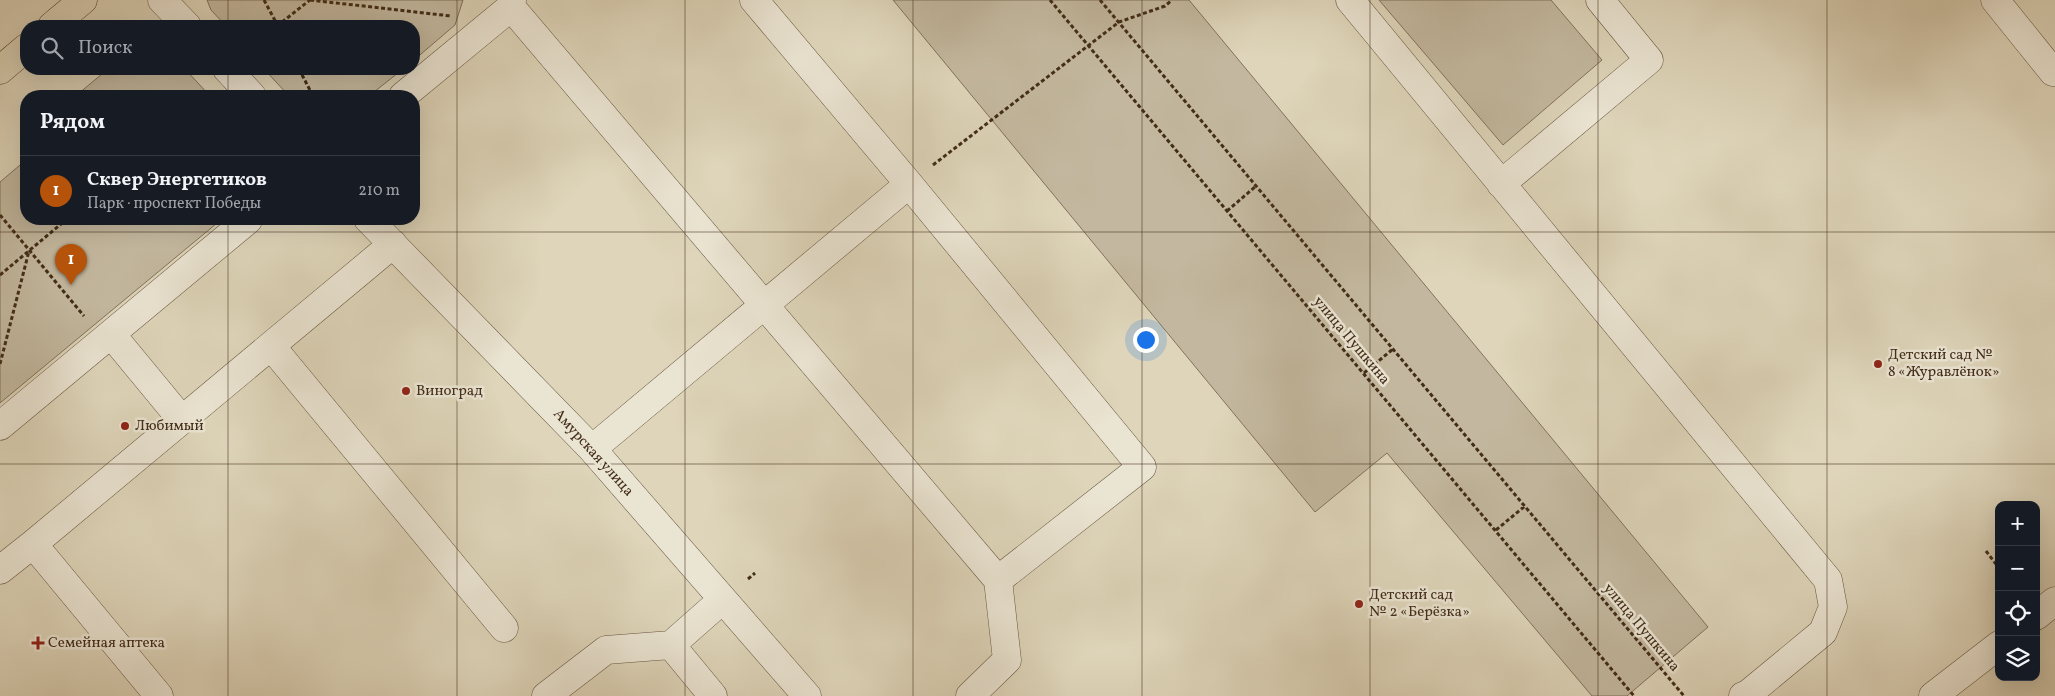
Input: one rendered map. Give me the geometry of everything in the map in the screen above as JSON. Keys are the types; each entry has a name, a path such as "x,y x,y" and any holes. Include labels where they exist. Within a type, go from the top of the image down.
{"main road":[{"path":"59,20 83,0"},
{"path":"0,70 20,53"}],"street":[{"path":"162,0 180,20"},
{"path":"754,0 909,184 1142,467 998,580"},
{"path":"1350,0 1828,580 1833,607 1823,632 1748,694 1743,696"},
{"path":"1502,184 1649,60 1600,0"},
{"path":"1995,0 2053,72"},
{"path":"410,90 506,9 765,304 998,580 1007,660 970,696"},
{"path":"232,75 246,90"},
{"path":"592,449 909,184"},
{"path":"0,426 242,225"},
{"name":"Амурская улица","path":"374,225 592,449 807,696"},
{"path":"0,570 393,244"},
{"path":"111,334 182,420"},
{"path":"271,346 504,628"},
{"path":"33,544 159,696"},
{"path":"546,696 606,650 671,645 722,600"},
{"path":"671,645 713,696"},
{"path":"1933,696 1995,648"}],"path":[{"path":"264,0 274,20"},
{"path":"285,20 310,0 506,9"},
{"name":"улица Пушкина","path":"1050,0 1634,696"},
{"name":"улица Пушкина","path":"1100,0 1684,696"},
{"path":"909,184 1119,22 1165,6 1172,0"},
{"path":"302,75 310,90"},
{"path":"1227,211 1256,186"},
{"path":"0,215 93,326 111,334"},
{"path":"0,275 60,225"},
{"path":"0,364 30,250"},
{"path":"1364,373 1393,349"},
{"path":"1496,530 1524,506"},
{"path":"1986,551 1995,563"}],"shaded area":[{"path":"207,0 463,0 455,25 420,55 420,20 220,20 211,10"},
{"path":"893,0 1189,0 1708,627 1627,696 1592,696 1387,453 1315,512"},
{"path":"1379,0 1551,0 1602,60 1503,145"},
{"path":"101,75 191,75 204,90 83,90"},
{"path":"270,75 395,75 377,90 283,90"},
{"path":"20,165 20,225 215,225 0,403 0,182"}],"place":[{"name":"Сквер Энергетиков","path":"71,285"},
{"name":"Детский сад № 8 «Журавлёнок»","path":"1878,364"},
{"name":"Виноград","path":"406,391"},
{"name":"Любимый","path":"125,426"},
{"name":"Детский сад № 2 «Берёзка»","path":"1359,604"},
{"name":"Семейная аптека","path":"38,643"}]}
